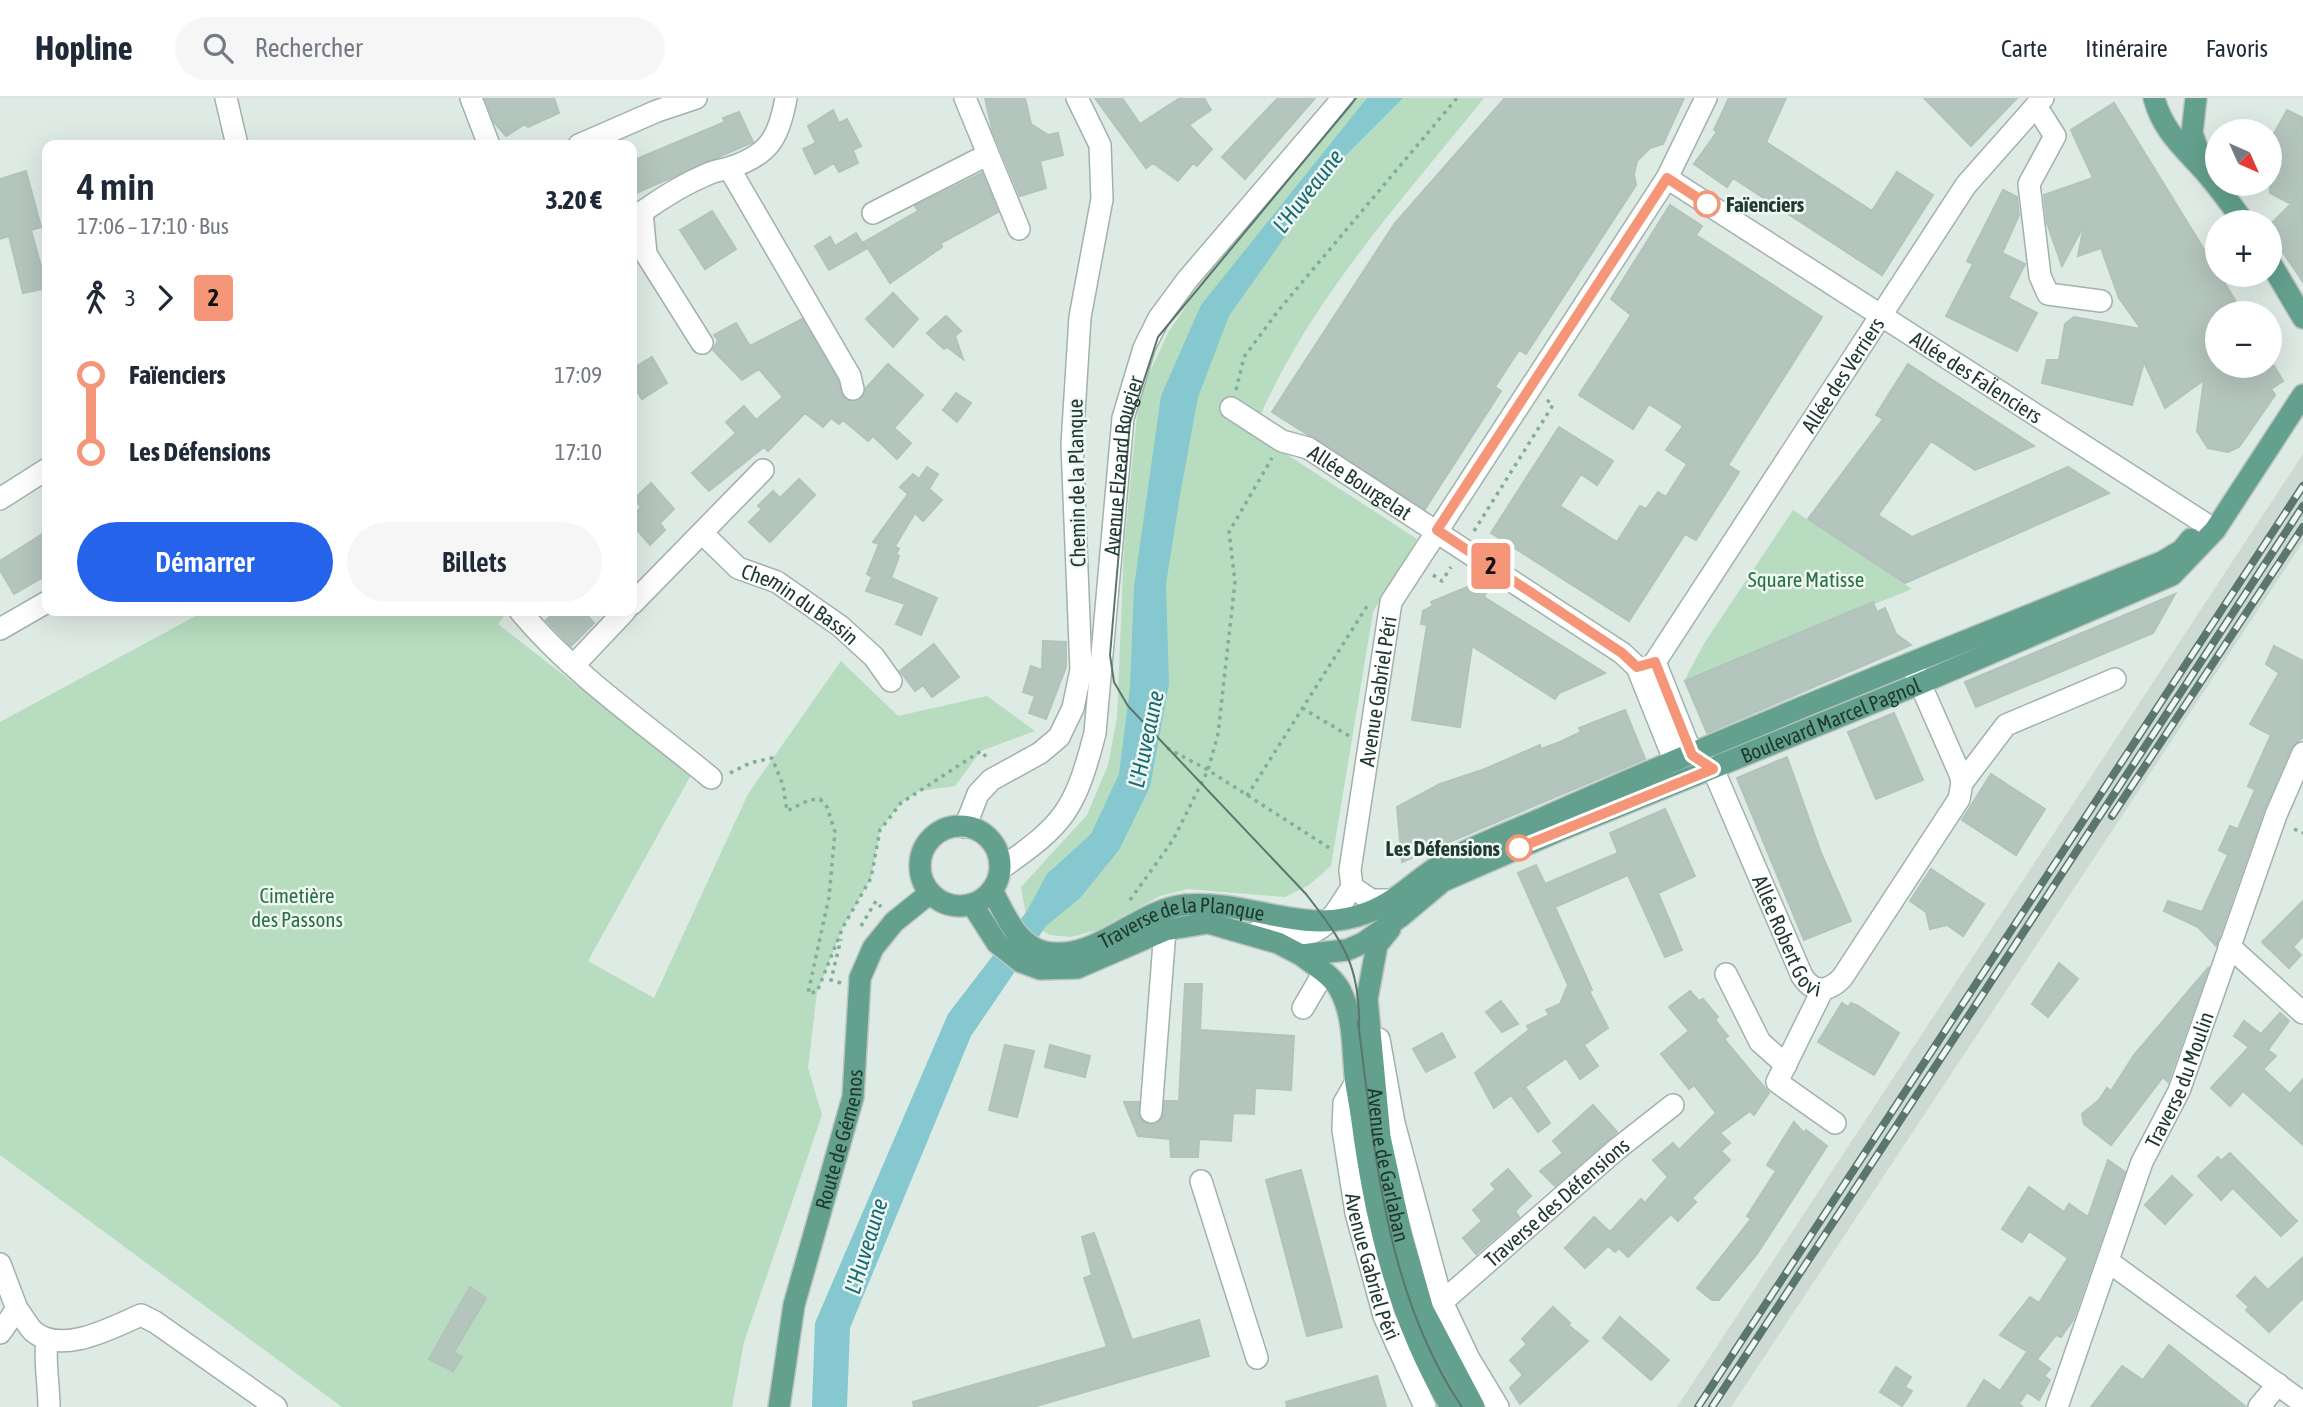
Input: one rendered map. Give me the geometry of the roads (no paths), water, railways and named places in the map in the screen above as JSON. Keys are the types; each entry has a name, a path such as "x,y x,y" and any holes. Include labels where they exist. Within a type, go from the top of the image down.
{"main road":[{"path":"2154,98 2162,124 2205,172"},
{"path":"2196,98 2192,114 2192,133 2205,170"},
{"path":"2224,196 2235,210"},
{"path":"2282,282 2303,318"},
{"name":"Boulevard Marcel Pagnol","path":"1695,765 1919,684 2172,575 2192,558 2303,381"},
{"name":"Boulevard Marcel Pagnol","path":"1297,953 1348,944 1396,909 1443,881 1911,663 2162,562 2210,527 2303,395"},
{"path":"951,827 965,827 986,837 994,846 1000,869 992,890 972,904 949,905 930,893 923,882 920,868 928,842 951,827"},
{"path":"992,890 1008,920 1027,944 1059,962"},
{"name":"Route de Gémenos","path":"779,1407 794,1304 853,1097 860,978 873,948 894,922 930,893"},
{"path":"972,904 992,937 1021,962 1040,969 1059,962"},
{"name":"Traverse de la Planque","path":"1059,962 1156,913 1182,905 1209,905 1305,922"},
{"name":"Boulevard Marcel Pagnol","path":"1305,922 1329,924 1371,912 1396,909"},
{"name":"Avenue de Garlaban","path":"1396,909 1377,945 1368,983 1367,1010 1380,1137 1401,1234 1423,1310 1474,1407"},
{"path":"1340,990 1348,944 1371,912"},
{"name":"Traverse de la Planque","path":"1059,962 1077,968 1164,930 1208,923 1278,943 1297,953"},
{"path":"1329,924 1348,944 1368,983"},
{"name":"Avenue de Garlaban","path":"1297,953 1324,972 1340,990 1353,1037 1356,1082 1386,1247 1402,1305 1427,1367 1451,1407"}],"street":[{"path":"226,98 236,140"},
{"path":"471,98 487,140"},
{"path":"590,140 657,111 696,98"},
{"path":"702,343 646,254 637,214 710,172 729,168 757,156 769,147 779,130 786,98"},
{"path":"965,98 1019,229"},
{"name":"Chemin de la Planque","path":"965,827 978,794 990,780 1040,753 1059,737 1073,708 1081,670 1072,445 1080,317 1102,199 1100,145 1077,98"},
{"name":"Avenue Elzeard Rougier","path":"1000,869 1045,838 1065,815 1087,764 1095,733 1123,418 1144,348 1158,318 1187,280 1343,98"},
{"name":"Avenue Gabriel Péri","path":"1351,878 1391,602 1667,178 1706,98"},
{"path":"2040,102 2055,136 2029,184 2040,276 2048,294 2101,302"},
{"name":"Allée des Verriers","path":"1646,664 1882,316 1966,185 2040,102"},
{"path":"873,213 987,155"},
{"path":"729,168 850,376 853,389"},
{"name":"Allée des FaÏenciers","path":"1667,178 2210,527"},
{"name":"Allée Bourgelat","path":"1231,408 1282,441 1308,448 1437,530"},
{"path":"637,599 763,470"},
{"path":"0,499 42,472"},
{"name":"Allée Robert Govi","path":"1437,530 1622,653 1646,664 1802,976 1808,985 1822,991 1832,988 1842,978 1959,799 1962,783 2006,725 2115,678"},
{"name":"Chemin du Bassin","path":"703,534 738,568 777,582 840,626 874,657 891,681"},
{"path":"0,629 42,605"},
{"path":"524,616 539,634 574,665 711,778"},
{"path":"574,665 620,616"},
{"path":"1911,663 1962,783"},
{"name":"Traverse du Moulin","path":"2057,1407 2142,1162 2179,1091 2276,815 2303,753"},
{"path":"1234,930 1281,935 1310,933 1329,924 1351,878 1371,900 1396,909"},
{"path":"1151,1112 1164,930"},
{"path":"2229,946 2303,1013"},
{"path":"1303,1008 1324,972"},
{"path":"1726,974 1760,1042 1786,1065"},
{"path":"1822,991 1777,1082 1835,1123"},
{"path":"1367,1010 1379,1038 1394,1124 1442,1302 1469,1359 1498,1407"},
{"name":"Avenue Gabriel Péri","path":"1356,1082 1344,1103 1343,1130 1356,1213 1384,1316 1425,1407"},
{"name":"Traverse des Défensions","path":"1442,1302 1617,1149 1673,1105"},
{"path":"1201,1181 1257,1358"},
{"path":"2109,1262 2303,1403"},
{"path":"0,1264 17,1309 34,1331 47,1339 80,1340 141,1315 276,1407"},
{"path":"0,1333 17,1309"},
{"path":"47,1339 44,1355 49,1375 49,1407"},
{"path":"2259,1407 2278,1384"}],"water":[{"name":"L'Huveaune","path":"1367,98 1403,98 1335,166 1229,316 1198,397 1166,584 1169,684 1150,787 1119,850 1080,898 1046,926 971,1036 850,1328 847,1407 812,1407 815,1323 948,1014 1027,911 1047,874 1091,834 1119,774 1130,688 1134,587 1161,396 1201,305"}],"tram line":[{"path":"1356,98 1158,337 1130,423 1110,655 1114,682 1128,706 1306,894 1331,927 1353,972 1357,989 1359,1031"},
{"path":"1358,1022 1378,1172 1400,1271 1436,1364 1462,1407"}],"railway":[{"path":"1698,1407 2303,486"},
{"path":"1712,1407 2303,506"},
{"path":"2112,816 2303,527"}],"place":[{"name":"Faïenciers","path":"1707,204"},
{"name":"Les Défensions","path":"1519,848"}],"park label":[{"name":"Square Matisse","path":"1806,579"},
{"name":"Cimetière des Passons","path":"297,907"}]}
